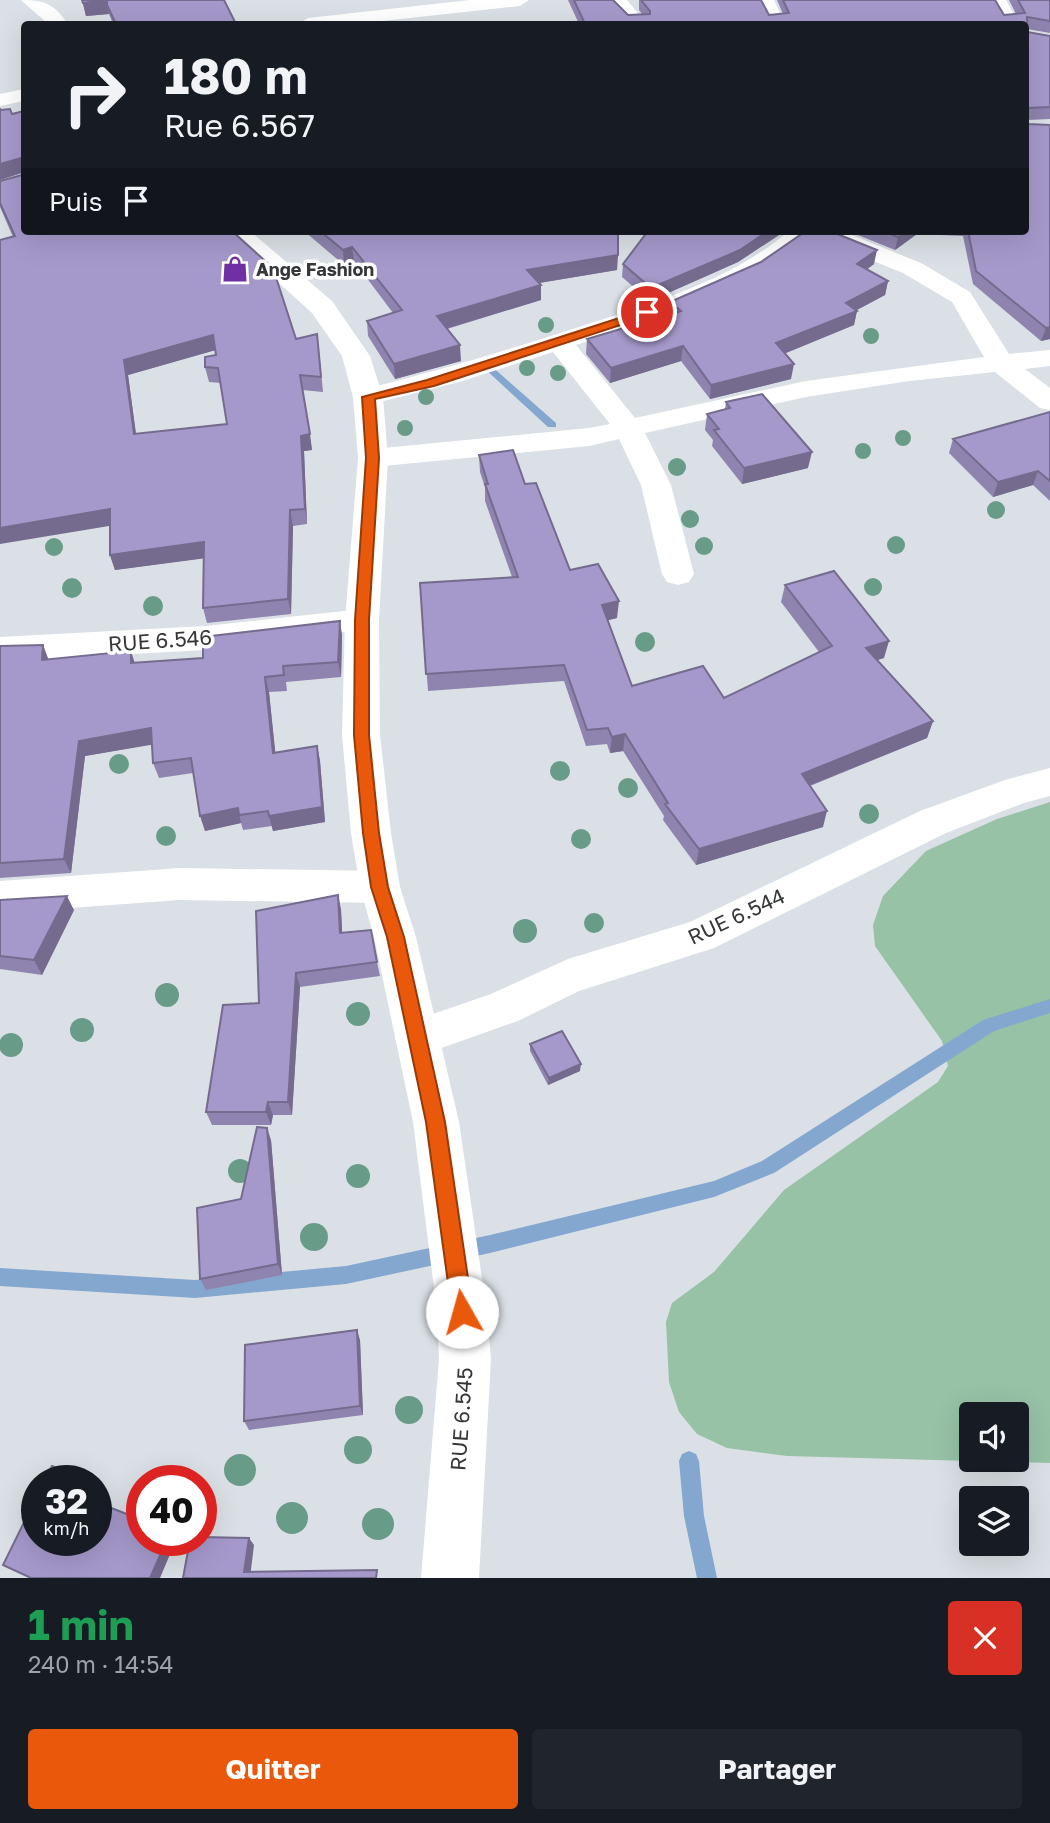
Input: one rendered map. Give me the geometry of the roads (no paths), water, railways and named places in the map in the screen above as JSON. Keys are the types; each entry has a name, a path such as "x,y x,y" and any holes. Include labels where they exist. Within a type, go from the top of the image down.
{"street":[{"path":"31,0 50,13 56,21"},
{"path":"383,21 496,1 520,0"},
{"path":"617,0 634,21"},
{"path":"765,0 775,21"},
{"path":"997,0 1008,21"},
{"path":"0,100 21,96"},
{"name":"RUE 6.545","path":"240,235 322,307 356,356 368,397 373,458 362,620 362,735 371,833 380,887 395,937 436,1122 462,1312 465,1359 450,1578"},
{"path":"368,397 430,383 692,297 736,277 790,244 800,235"},
{"path":"830,235 912,268 961,298 1003,365 1050,402"},
{"path":"559,342 629,429 656,485 678,574"},
{"path":"373,458 575,439 806,389 909,373 1050,358"},
{"name":"RUE 6.546","path":"0,649 206,638 362,620"},
{"name":"RUE 6.544","path":"416,1038 503,1008 568,977 700,936 933,822 1018,790 1050,782"},
{"path":"0,897 180,884 380,887"}],"waterway":[{"path":"489,367 552,425"},
{"path":"0,1277 195,1289 346,1275 490,1244 714,1189 768,1167 989,1025 1050,1006"},
{"path":"689,1461 694,1516 707,1578"}],"place":[{"name":"Ange Fashion","path":"235,269"}]}
